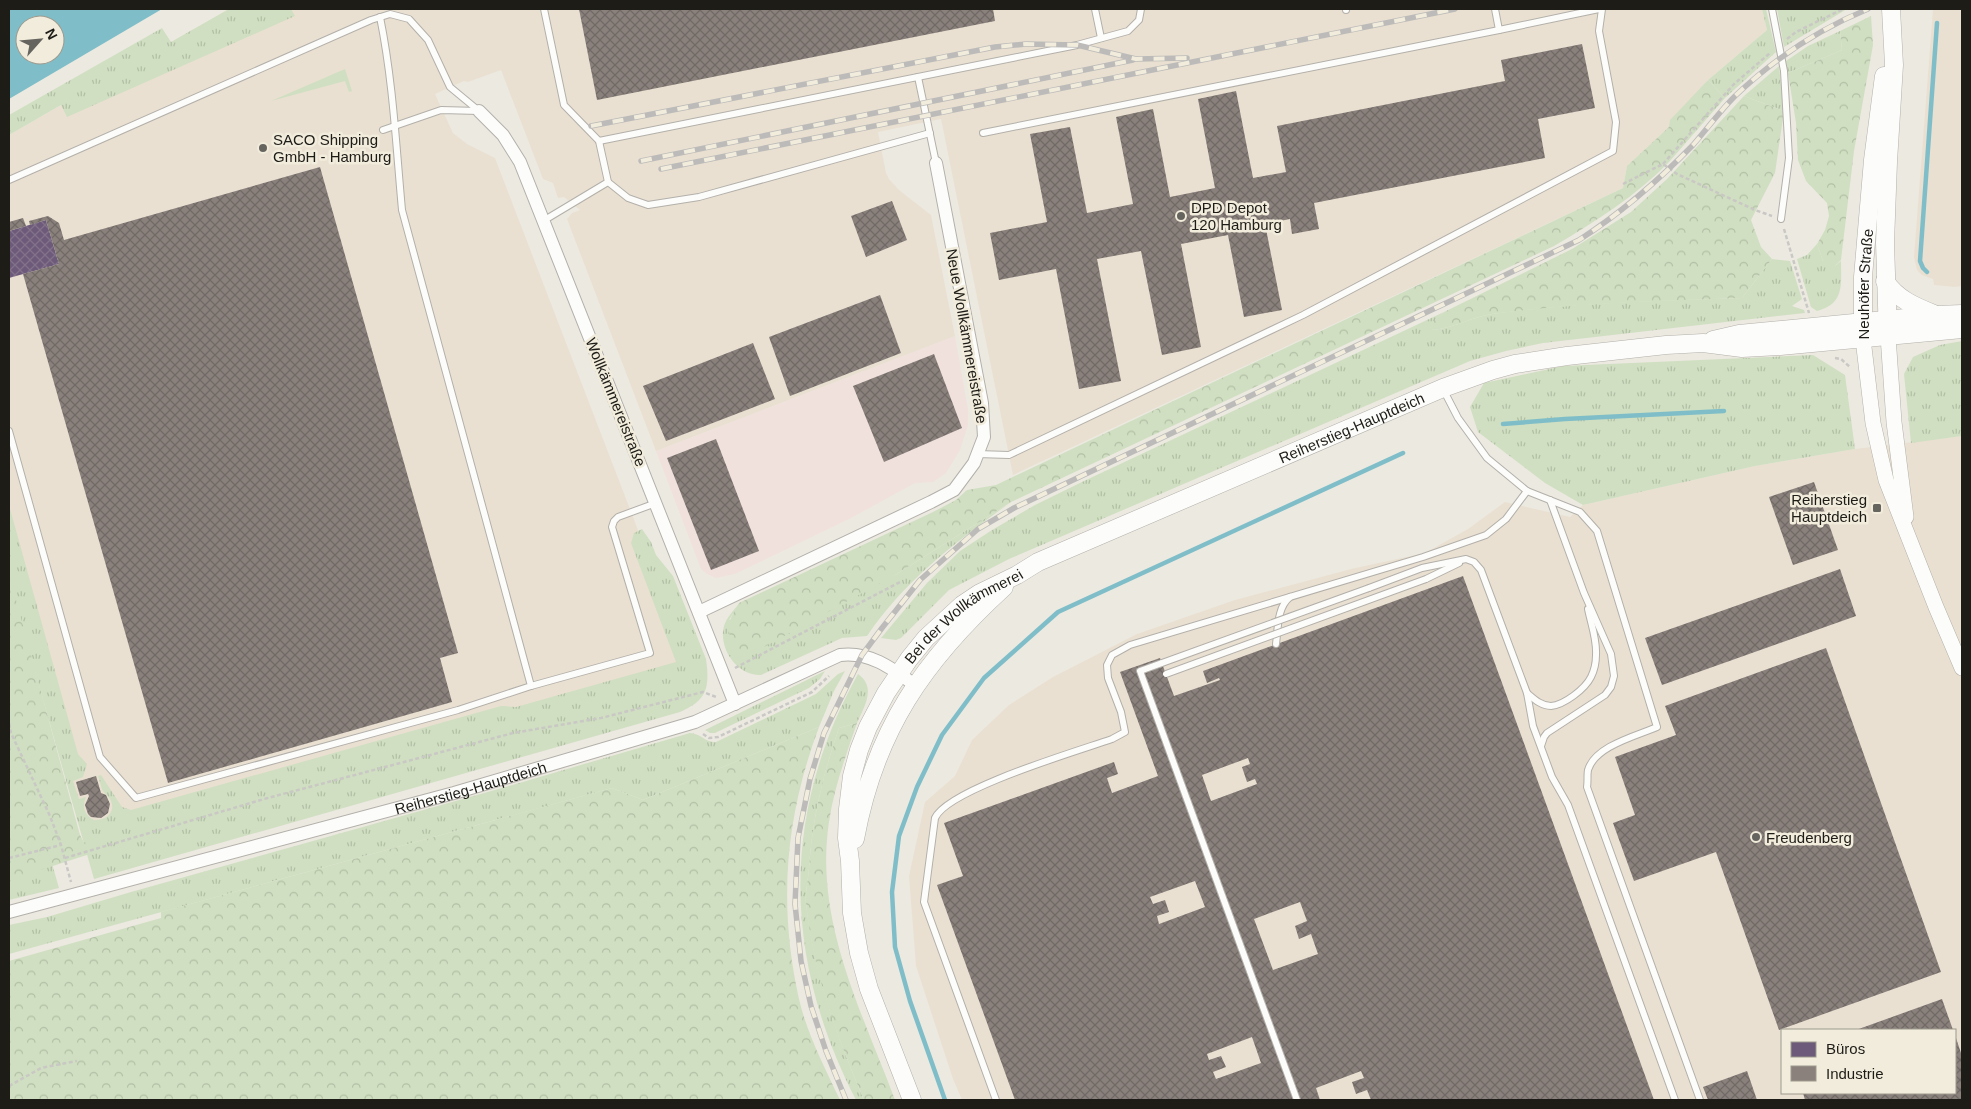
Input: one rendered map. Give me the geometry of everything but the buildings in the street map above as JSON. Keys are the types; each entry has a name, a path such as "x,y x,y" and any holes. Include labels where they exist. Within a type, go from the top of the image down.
{"main road":[{"name":"Neuhöfer Straße","path":"1888,328 1885,281 1888,162 1894,65 1891,9"},
{"name":"Neuhöfer Straße","path":"1862,330 1863,277 1873,160 1881,93 1892,28"},
{"path":"1885,281 1895,294 1904,300 1937,314"},
{"name":"Reiherstieg-Hauptdeich","path":"1888,328 1937,314 1962,314"},
{"name":"Reiherstieg-Hauptdeich","path":"1017,575 1038,562 1072,546 1443,388 1515,364 1666,345 1703,343 1742,348 1862,330 1888,328 1962,329"},
{"name":"Bei der Wollkämmerei","path":"912,1100 870,989 859,953 852,913 847,838 847,819 852,776 868,727 886,693 926,638 962,605 980,593 1017,575"},
{"name":"Bei der Wollkämmerei","path":"850,861 863,801 875,765 897,716 933,662 970,619 1017,575"}],"street":[{"name":"Wollkämmereistraße","path":"479,111 503,135 520,162 735,704"},
{"name":"Neue Wollkämmereistraße","path":"699,612 916,511 954,490 974,463 984,437 982,403 936,163"},
{"name":"Neuhöfer Straße","path":"1888,328 1894,422 1908,535"},
{"name":"Neuhöfer Straße","path":"1862,330 1878,453 1886,480 1962,668"},
{"name":"Reiherstieg-Hauptdeich","path":"9,912 444,795 695,722 840,655 858,654 876,660 916,686"}],"lane":[{"path":"544,9 564,105 599,141 608,182 628,198 648,205 699,197 880,145 930,133"},
{"path":"1095,9 1101,38"},
{"path":"599,141 1076,45 1128,31 1139,20 1141,9"},
{"path":"1495,9 1499,30"},
{"path":"977,454 1009,455 1303,315 1613,151 1616,122 1598,31 1600,9 983,133"},
{"path":"1772,9 1784,72 1789,158 1781,219"},
{"path":"9,180 352,28 390,14 409,19 428,40 450,86 479,111"},
{"path":"380,17 392,87 402,210 531,686"},
{"path":"918,77 936,163"},
{"path":"383,130 441,110 479,111"},
{"path":"544,220 608,182"},
{"path":"1443,388 1458,418 1487,458 1526,491 1580,512 1597,531 1657,727 1603,749 1594,759 1588,770 1587,786 1700,1100"},
{"path":"9,431 100,757 136,798 458,710 531,686 650,653 612,527 618,517 656,503"},
{"path":"996,1100 924,902 935,818 938,811 947,804 992,781 1112,739 1125,732 1121,712 1107,671 1108,659 1116,651 1423,557 1486,535 1506,519 1526,491"},
{"path":"1541,749 1542,740 1547,733 1606,695 1611,687 1614,676 1611,654 1584,593 1550,500"},
{"path":"1166,674 1426,579 1466,559"},
{"path":"1296,1100 1140,671 1422,568 1466,559 1474,562 1484,576 1527,693 1533,726 1541,749 1552,777 1568,805 1675,1100"},
{"path":"1527,693 1537,702 1551,706 1562,702 1574,694 1590,678 1596,655 1595,641 1584,593"},
{"path":"1276,644 1282,609 1287,599 1293,596"}],"path":[{"path":"1623,184 1663,164 1734,84 1780,44 1796,32 1843,9"},
{"path":"1663,164 1677,174 1702,186 1755,210 1781,219 1810,316"},
{"path":"743,663 902,581"},
{"path":"695,722 705,736 710,738 718,737 812,692 834,672"},
{"path":"64,858 264,799 513,733 601,718 703,692"},
{"path":"9,723 11,733 50,816 61,845 75,895"},
{"path":"9,858 61,845"},
{"path":"9,1086 41,1068 77,1061"}],"shaded area":[{"path":"229,9 1762,9 1767,30 1708,80 1669,127 1627,166 1623,188 1013,475 941,119 878,132 886,173 889,179 899,190 931,215 955,336 656,451 567,219 572,213 580,210 564,197 558,198 553,183 543,179 501,70 468,82 464,81 435,94 453,133 467,144 495,158 638,530 644,538 694,669 83,830 9,565 9,135"},
{"path":"1933,9 1962,9 1962,286 1955,287 1934,285 1933,279 1922,275 1917,270 1914,257"},
{"path":"955,336 968,410 968,425 960,450 946,473 933,482 915,483 851,518 735,574 716,578 701,569 656,451"},
{"path":"1962,436 1962,1100 962,1100 953,1079 916,966 909,876 925,802 955,776 972,740 1009,705 1053,677 1137,634 1235,600 1351,569 1425,553 1468,529 1505,502 1570,517 1583,505 1755,466 1855,449"}],"green space":[{"path":"229,9 291,9 295,16 67,117 61,105 9,135 9,115 162,28 171,42"},
{"path":"1762,9 1766,9 1776,52 1725,98 1708,80 1767,30"},
{"path":"1777,9 1847,9 1784,47"},
{"path":"1871,16 1873,45 1854,151 1841,260 1835,266 1828,268 1823,261 1817,244 1825,230 1829,216 1827,203 1806,181 1798,160 1796,123 1788,73 1842,50 1840,31"},
{"path":"1840,31 1842,50 1788,73 1786,61 1808,46"},
{"path":"1779,66 1784,111 1744,96"},
{"path":"345,69 352,91 349,92 345,81 271,101"},
{"path":"1708,80 1725,98 1669,162 1643,186 1614,208 1554,246 1011,502 895,575 757,651 741,651 731,639 729,633 730,622 739,603 933,512 956,500 967,490 996,485 1623,188 1627,166 1669,127 1670,120"},
{"path":"1744,96 1784,111 1775,173 1751,220 1761,247 1772,259 1742,298 1554,307 1492,314 1441,329 1433,330 1428,326 1444,312 1572,249 1631,212 1667,179"},
{"path":"1817,244 1823,261 1835,266 1841,261 1841,285 1840,292 1833,303 1817,311 1811,307 1797,259 1807,255"},
{"path":"1772,259 1790,261 1802,299 1792,306 1804,310 1805,313 1543,343 1470,361 1009,559 949,590 901,638 896,640 881,638 927,583 960,551 1035,505 1444,312 1429,326 1433,330 1485,315 1523,310 1617,303 1742,298"},
{"path":"1962,341 1962,436 1911,443 1904,374 1913,357 1940,345"},
{"path":"1813,355 1845,375 1855,449 1755,466 1583,505 1545,483 1478,432 1470,407 1484,383 1563,366"},
{"path":"1011,502 952,547 915,579 867,636 842,638 761,675 746,672 733,662 728,655 723,639 723,631 729,616 739,604 729,620 895,575"},
{"path":"9,505 78,754 87,764 83,777 73,781 79,799 86,797 85,810 88,816 94,820 106,818 112,809 110,799 103,791 98,776 101,775 122,807 131,810 501,706 516,707 676,662 631,543 634,533 642,529 651,542 656,555 673,576 706,659 707,685 705,692 696,703 680,712 94,879 9,580"},
{"path":"9,574 80,835 90,854 9,880"},
{"path":"825,671 820,679 809,688 715,733 705,730"},
{"path":"845,671 834,691 819,727 643,800 612,788 9,954 9,925 47,917 690,733 716,742 816,694 838,674"},
{"path":"858,674 867,685 867,697 857,723 839,728 833,745 816,815 810,851 806,899 815,954 828,1004 864,1100 856,1100 832,1047 815,994 804,940 800,887 804,833 815,780 833,727"},
{"path":"857,723 831,809 826,859 828,895 844,965 895,1100 864,1100 836,1028 820,979 809,929 806,903 813,833 819,797 828,763 839,728"},
{"path":"819,727 808,761 792,828 788,861 788,929 792,964 802,1012 817,1051 840,1100 9,1100 9,961 161,918 161,912 612,788 643,800"},
{"path":"49,853 59,888 9,900 9,861"}],"water":[{"path":"9,9 162,9 9,99"}],"waterway":[{"path":"1927,272 1920,261 1937,23"},
{"path":"1503,424 1724,411"},
{"path":"945,1100 910,1001 895,947 892,892 899,836 917,787 942,735 984,678 1058,612 1403,453"}],"railway":[{"path":"661,169 1455,9"},
{"path":"846,1100 826,1051 811,1006 801,961 795,904 798,838 810,779 824,733 862,655 920,580 978,529 1014,508 1579,240 1639,196 1693,145 1735,96 1781,57 1832,26 1868,9"},
{"path":"591,126 995,47 1026,44 1077,45 1136,59 1187,58"},
{"path":"641,161 1133,60"}],"place":[{"name":"SACO Shipping GmbH - Hamburg","path":"263,148"},
{"name":"DPD Depot 120 Hamburg","path":"1181,216"},
{"name":"Reiherstieg Hauptdeich","path":"1877,508"},
{"name":"Freudenberg","path":"1756,837"}]}
